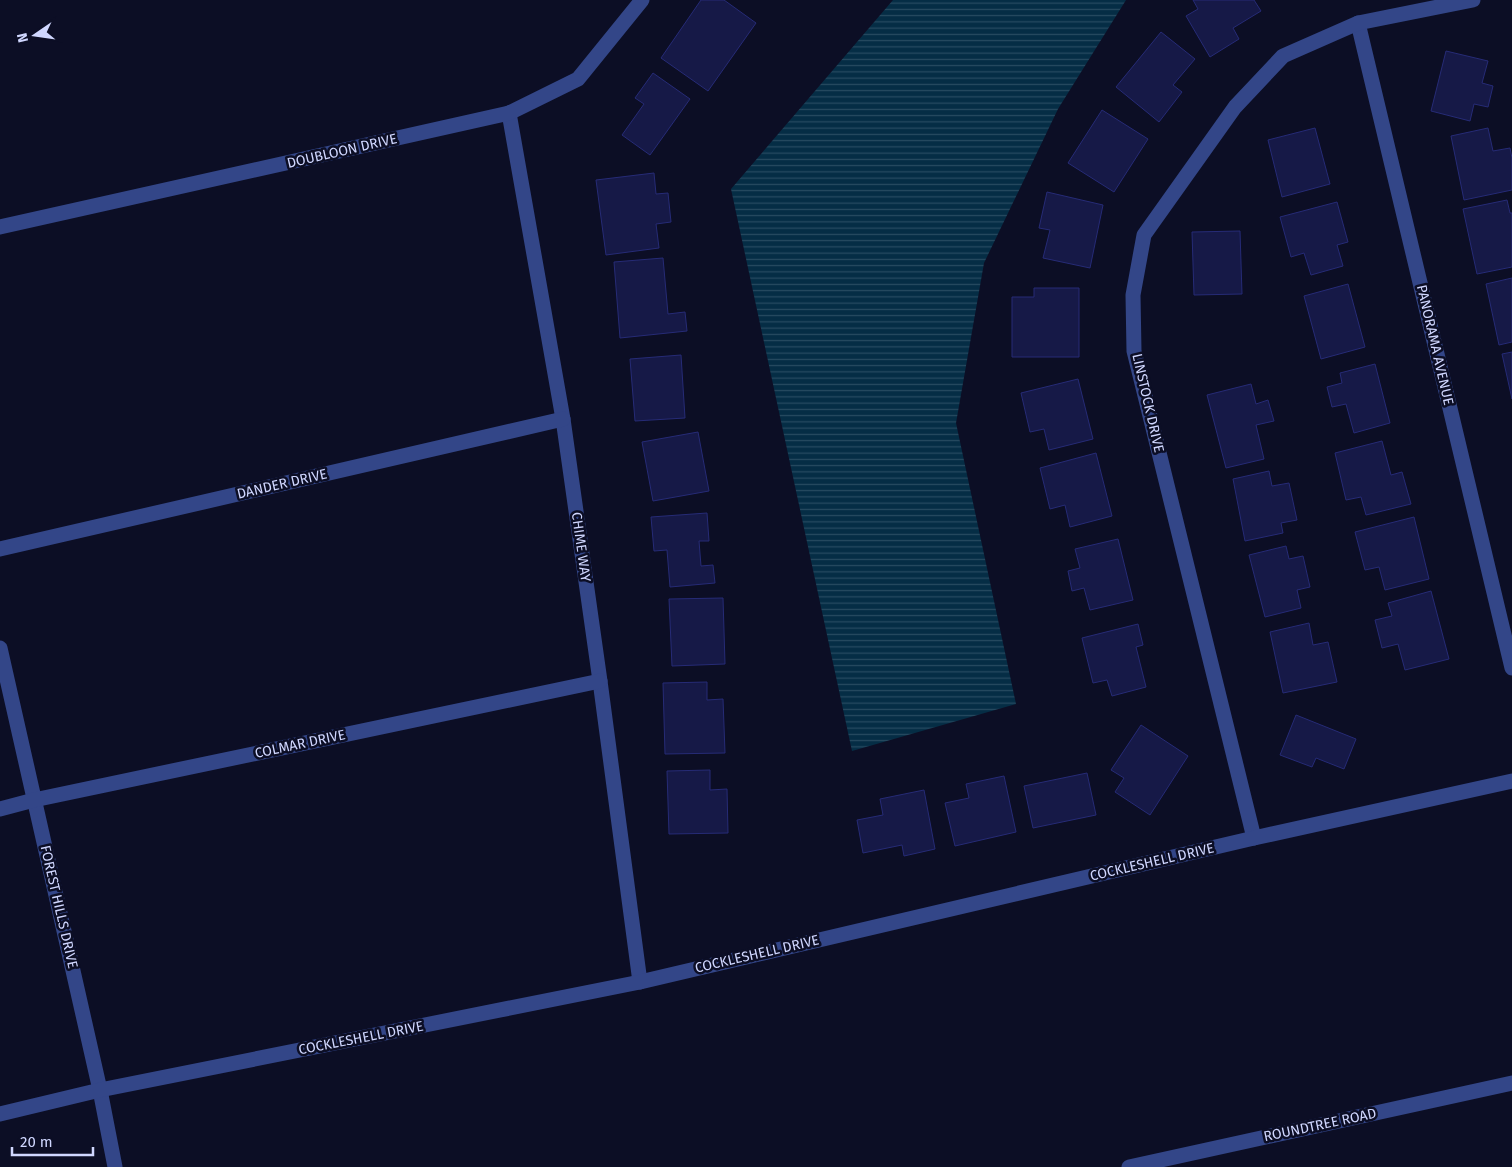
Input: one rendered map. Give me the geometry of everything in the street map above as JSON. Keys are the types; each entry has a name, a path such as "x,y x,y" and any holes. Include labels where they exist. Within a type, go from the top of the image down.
{"street":[{"name":"DOUBLOON DRIVE","path":"0,227 509,113 578,79 642,0"},
{"name":"LINSTOCK DRIVE","path":"1254,838 1134,351 1133,295 1144,235 1235,107 1283,56 1358,23 1473,0"},
{"name":"PANORAMA AVENUE","path":"1358,23 1512,668"},
{"name":"CHIME WAY","path":"509,113 563,419 640,982"},
{"name":"DANDER DRIVE","path":"0,549 563,419"},
{"name":"FOREST HILLS DRIVE","path":"0,648 100,1090 115,1167"},
{"name":"COLMAR DRIVE","path":"0,809 34,800 600,681"},
{"name":"COCKLESHELL DRIVE","path":"0,1114 100,1090 640,982 1254,838 1512,781"},
{"name":"ROUNDTREE ROAD","path":"1129,1167 1512,1083"}],"water":[{"path":"893,0 1126,0 1058,109 984,263 956,423 1016,704 852,751 731,189"}],"building":[{"path":"701,0 724,0 756,23 708,91 661,58"},
{"path":"1193,0 1254,0 1261,11 1233,28 1239,39 1210,57 1186,16 1198,9"},
{"path":"1161,32 1195,59 1173,85 1182,92 1159,122 1116,87"},
{"path":"1446,51 1488,61 1482,83 1493,86 1488,107 1474,104 1470,121 1431,111"},
{"path":"653,73 690,99 650,155 622,135 644,104 635,98"},
{"path":"1102,110 1148,139 1114,192 1068,163"},
{"path":"1315,128 1330,184 1282,197 1268,140"},
{"path":"1488,128 1493,151 1510,148 1512,158 1512,190 1464,200 1451,136"},
{"path":"654,173 656,194 668,193 671,222 656,224 659,248 606,255 596,180"},
{"path":"1047,192 1103,205 1090,268 1043,258 1050,230 1039,228"},
{"path":"1507,200 1510,213 1512,213 1512,267 1477,274 1463,209"},
{"path":"1337,202 1348,242 1337,245 1343,266 1311,275 1304,253 1291,257 1280,217"},
{"path":"1240,231 1242,294 1194,295 1192,232"},
{"path":"663,258 668,314 685,312 687,331 620,338 614,262"},
{"path":"1512,278 1512,342 1499,345 1486,284"},
{"path":"1348,284 1365,347 1321,359 1304,296"},
{"path":"1034,288 1079,288 1079,357 1012,357 1012,297 1034,297"},
{"path":"1512,352 1512,399 1502,354"},
{"path":"681,355 685,418 635,421 630,359"},
{"path":"1375,364 1390,423 1354,433 1346,404 1332,407 1327,387 1342,383 1340,373"},
{"path":"1078,379 1093,439 1049,450 1044,429 1030,432 1021,393"},
{"path":"1251,384 1256,404 1268,400 1274,421 1256,425 1264,459 1226,468 1207,395"},
{"path":"698,432 709,491 653,501 642,442"},
{"path":"1382,441 1391,475 1402,472 1411,504 1366,515 1361,497 1346,500 1335,453"},
{"path":"1096,453 1112,516 1070,527 1065,505 1050,509 1040,468"},
{"path":"1269,471 1272,486 1289,483 1297,520 1281,523 1283,533 1245,541 1233,479"},
{"path":"707,513 709,541 699,541 701,566 713,565 715,583 670,587 667,550 654,551 651,517"},
{"path":"1414,517 1429,579 1385,590 1379,567 1365,570 1355,532"},
{"path":"1118,539 1133,600 1090,610 1084,588 1072,591 1068,571 1080,568 1075,549"},
{"path":"1286,546 1289,559 1303,556 1310,587 1297,590 1301,608 1265,617 1249,555"},
{"path":"1431,591 1449,659 1405,670 1398,644 1382,648 1375,620 1392,616 1388,603"},
{"path":"723,598 725,664 672,666 669,599"},
{"path":"1309,623 1313,645 1328,642 1337,682 1283,693 1270,632"},
{"path":"1138,624 1143,645 1136,647 1146,687 1112,696 1107,680 1093,683 1082,638"},
{"path":"707,682 707,700 723,699 725,753 665,754 663,683"},
{"path":"1296,715 1356,739 1344,769 1316,758 1312,767 1280,755"},
{"path":"1141,725 1188,756 1150,815 1115,792 1124,778 1111,770"},
{"path":"710,770 710,790 727,789 728,833 669,834 667,771"},
{"path":"1087,773 1096,815 1033,828 1024,786"},
{"path":"1004,776 1016,832 955,846 945,803 969,798 966,784"},
{"path":"924,790 935,849 904,856 902,845 863,853 857,820 883,815 880,799"}]}
